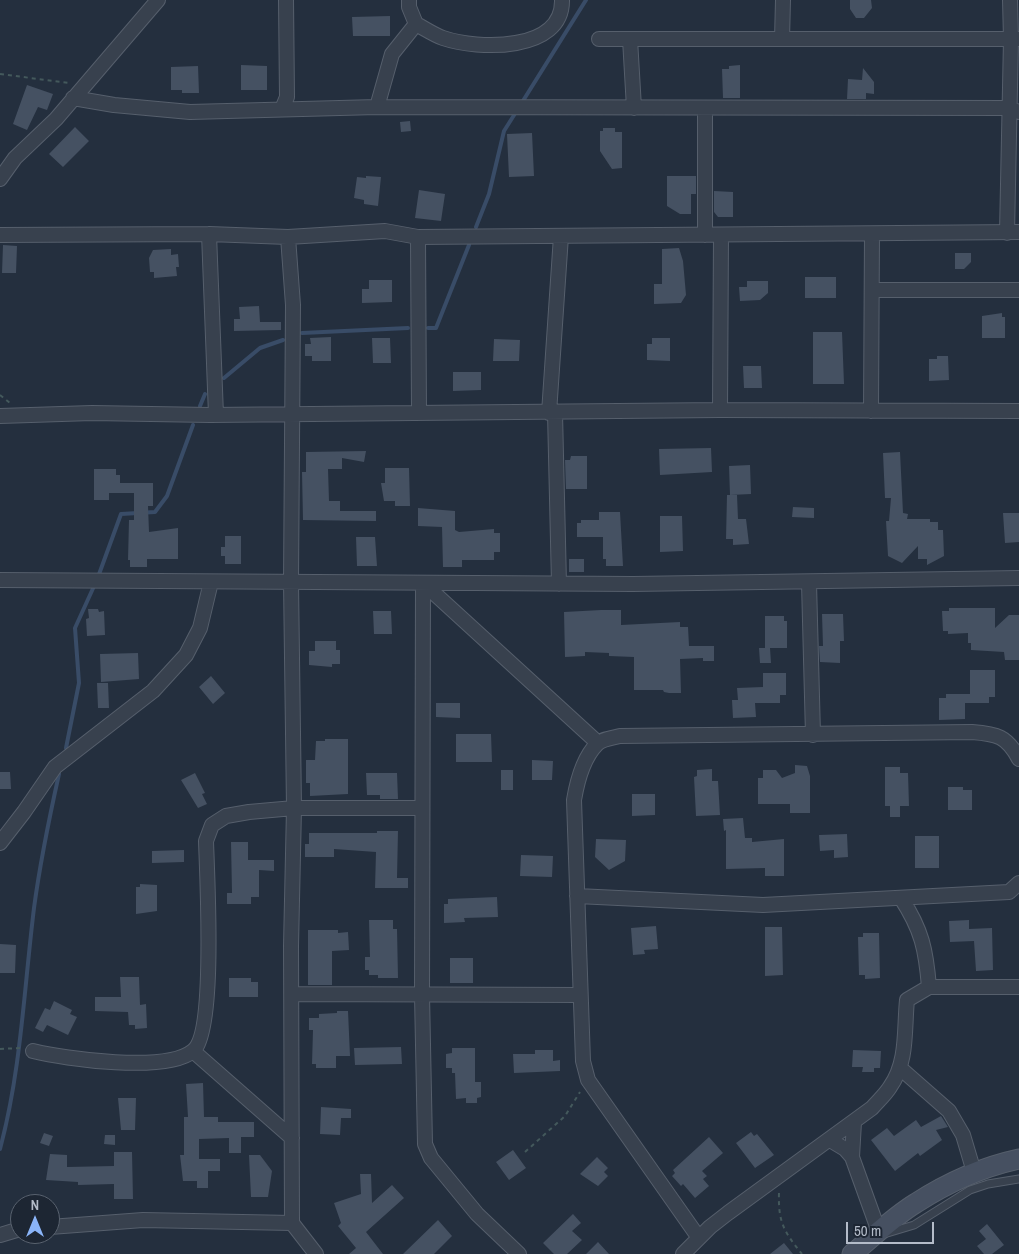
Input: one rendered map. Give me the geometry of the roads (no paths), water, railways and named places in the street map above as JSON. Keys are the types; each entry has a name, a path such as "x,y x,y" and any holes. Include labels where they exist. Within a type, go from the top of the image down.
{"street":[{"path":"0,180 15,158 56,119 83,85 158,0"},
{"path":"282,109 287,97 286,0"},
{"path":"409,0 409,7 416,24 441,38 461,43 507,45 530,40 546,32 558,21 562,0"},
{"path":"782,40 783,0"},
{"path":"0,235 209,234 288,237 385,231 418,237 1013,232 1015,40 1010,0"},
{"path":"377,107 392,54 416,24"},
{"path":"599,40 1015,40"},
{"path":"630,40 634,108"},
{"path":"73,98 114,105 190,112 377,107 1014,110"},
{"path":"705,108 705,235"},
{"path":"209,234 216,415"},
{"path":"871,411 872,234"},
{"path":"720,410 722,235"},
{"path":"559,584 552,413 561,236"},
{"path":"288,237 293,305 291,582 294,808 292,1223 316,1254"},
{"path":"418,237 419,413"},
{"path":"872,290 1019,290"},
{"path":"0,416 92,413 216,415 720,410 1019,412"},
{"path":"0,580 559,584 809,583 1019,578"},
{"path":"0,843 24,812 54,767 153,691 186,655 200,628 211,582"},
{"path":"423,583 598,743"},
{"path":"423,583 422,995 427,1150 477,1214 519,1254"},
{"path":"809,583 813,735"},
{"path":"699,1238 588,1080 583,1061 579,995 574,800 581,773 590,754 598,743 626,736 986,733 1011,743 1019,758"},
{"path":"33,1051 51,1055 145,1064 167,1061 193,1051 198,1044 204,1023 208,978 207,835 212,825 226,816 294,808 422,808"},
{"path":"577,896 763,905 1009,892 1019,883"},
{"path":"901,898 916,922 927,957 929,987"},
{"path":"683,1254 728,1213 872,1108 890,1087 900,1068 905,1045 907,1000 929,987 1019,987"},
{"path":"292,994 579,995"},
{"path":"193,1051 292,1138"},
{"path":"900,1068 949,1110 964,1135 974,1172"},
{"path":"854,1122 852,1157 876,1235"},
{"path":"830,1140 845,1149 852,1157"},
{"path":"852,1254 915,1203 974,1172 994,1164 1019,1159"},
{"path":"60,1226 143,1220 292,1223"}],"lane":[{"path":"876,1235 914,1225 970,1190 988,1184 1019,1179"}],"waterway":[{"path":"521,104 586,0"},
{"path":"476,227 489,194 504,131 516,112"},
{"path":"428,328 436,328 469,245"},
{"path":"302,333 408,328"},
{"path":"224,378 260,348 283,340"},
{"path":"200,406 205,394"},
{"path":"98,577 121,514 155,512 167,496 193,425"},
{"path":"66,748 79,683 75,628 95,584"},
{"path":"0,1149 13,1090 36,891 59,774"}]}
